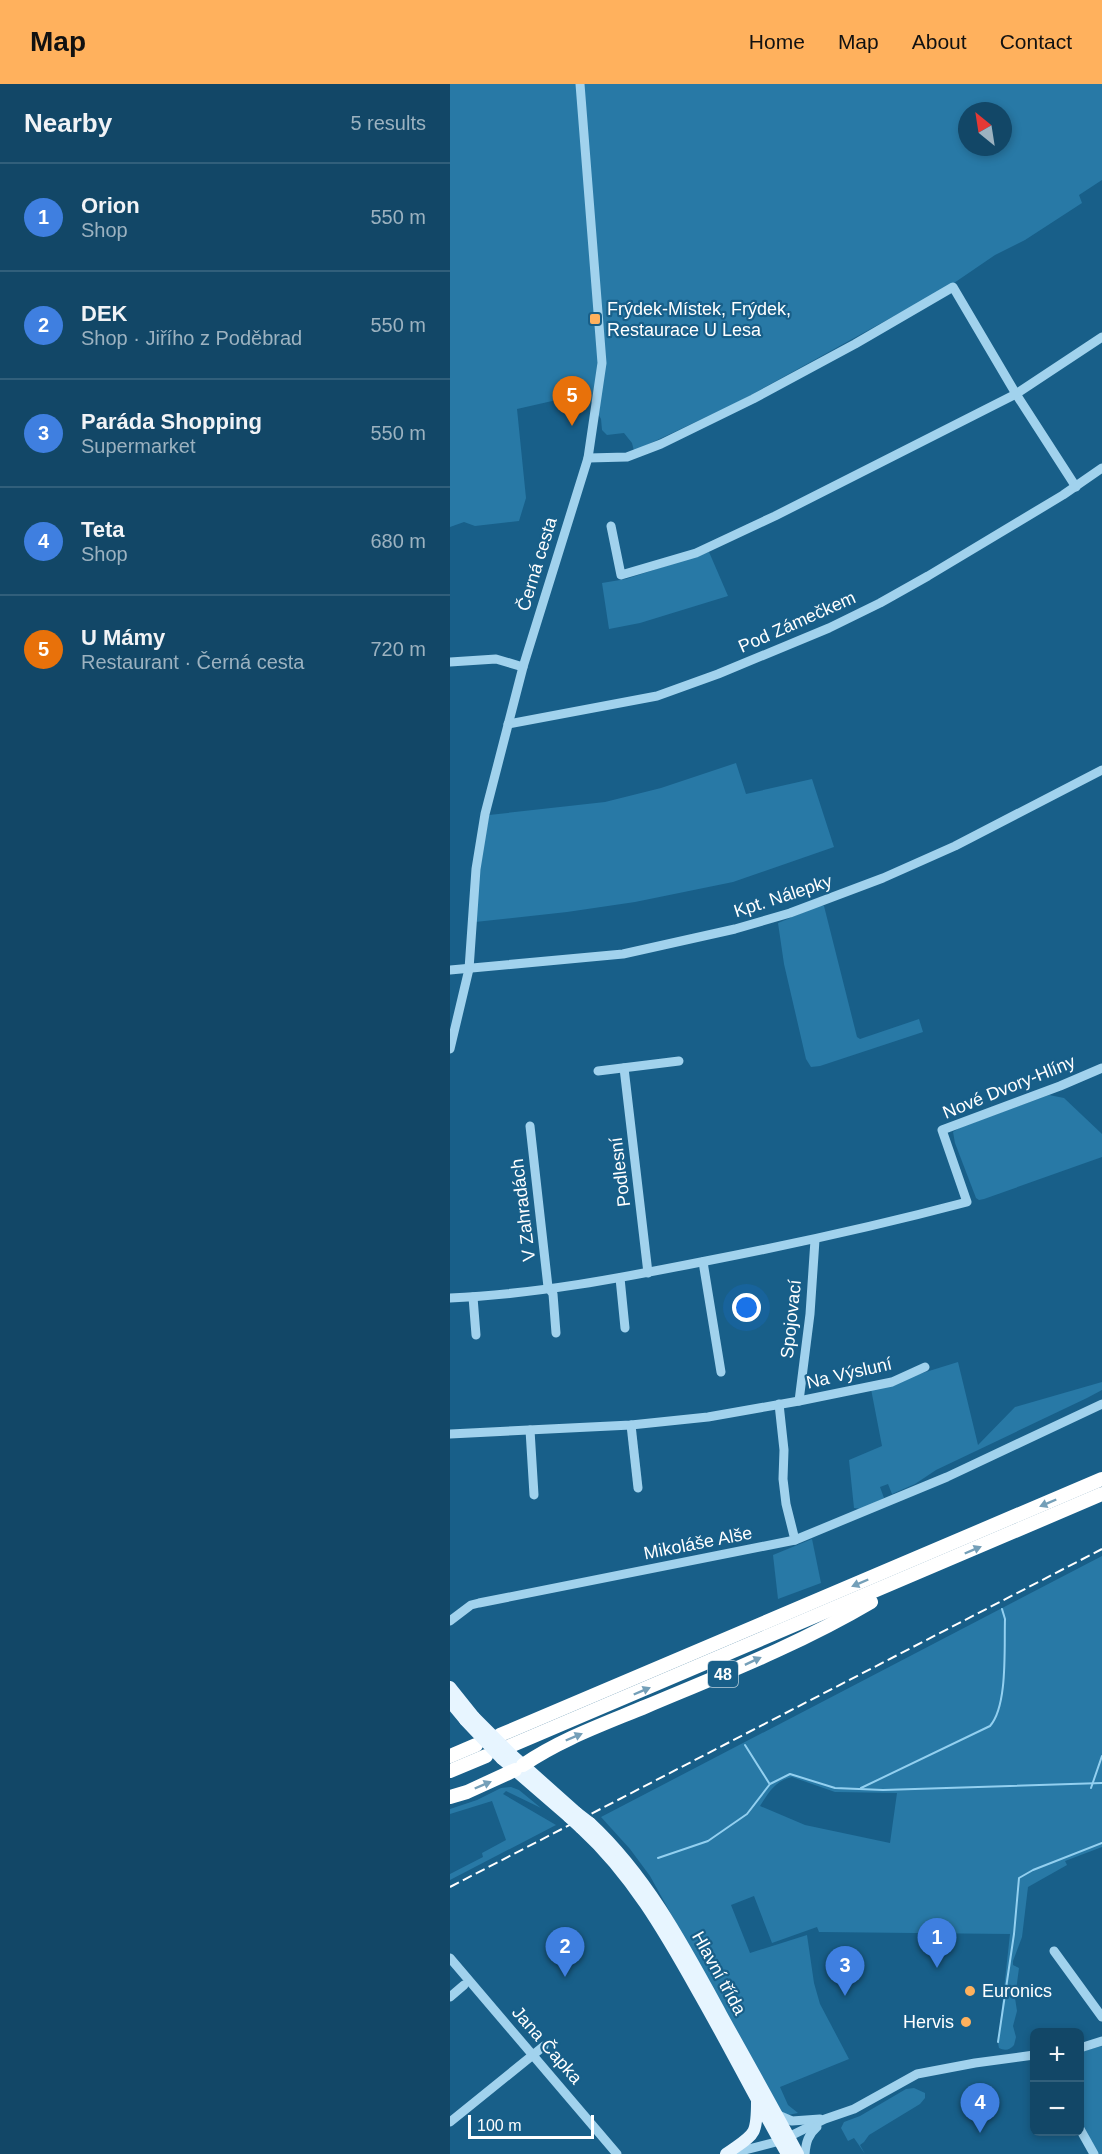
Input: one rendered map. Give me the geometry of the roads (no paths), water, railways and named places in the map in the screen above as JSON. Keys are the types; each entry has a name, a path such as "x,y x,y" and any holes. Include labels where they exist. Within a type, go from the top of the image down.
{"highway":[{"name":"48","path":"508,1753 917,1567 1102,1479"},
{"name":"48","path":"500,1735 721,1642 1102,1494"},
{"name":"48","path":"450,1797 467,1792 519,1767 557,1744 741,1667 800,1639 862,1607 917,1567"},
{"path":"450,1756 476,1745"},
{"path":"450,1771 486,1756"}],"main road":[{"path":"450,1687 469,1718"},
{"path":"450,1702 585,1825"},
{"name":"Hlavní třída","path":"585,1825 641,1895 688,1973 757,2101 784,2139 798,2154"},
{"name":"Hlavní třída","path":"585,1825 621,1855 649,1890 778,2115 787,2154"},
{"path":"727,2154 750,2137 757,2126 757,2101"}],"street":[{"name":"Černá cesta","path":"450,1049 469,969 476,869 485,814 523,667 588,458 602,363 580,84"},
{"path":"588,458 627,457 661,444 835,355 953,287 1016,394 1076,487"},
{"path":"610,526 621,575 696,553 776,516 1016,394 1102,337"},
{"name":"Pod Zámečkem","path":"508,724 657,696 718,674 829,628 899,592 1076,487 1102,468"},
{"path":"450,662 496,659 523,667"},
{"name":"Kpt. Nálepky","path":"450,970 623,954 735,929 790,913 883,878 955,846 1102,770"},
{"path":"597,1071 679,1061"},
{"name":"Podlesní","path":"624,1068 648,1273"},
{"name":"Nové Dvory-Hlíny","path":"815,1240 967,1202 942,1130 1102,1068"},
{"name":"V Zahradách","path":"530,1126 548,1287 554,1294 555,1333"},
{"path":"450,1298 550,1290 815,1240"},
{"name":"Spojovací","path":"799,1401 810,1314 815,1240"},
{"path":"703,1262 721,1372"},
{"path":"620,1278 625,1328"},
{"path":"473,1297 476,1335"},
{"name":"Na Výsluní","path":"450,1434 631,1425 708,1417 892,1382 925,1367"},
{"path":"779,1404 784,1450 783,1479 786,1504 795,1540"},
{"name":"Mikoláše Alše","path":"450,1621 471,1605 479,1603 795,1540 947,1477 1102,1404"},
{"path":"631,1425 638,1488"},
{"path":"530,1431 534,1495"},
{"path":"1054,1951 1102,2017"},
{"name":"Jana Čapka","path":"450,1958 617,2154"},
{"path":"450,1997 464,1985"},
{"path":"1084,2047 1102,2041"},
{"path":"450,2122 535,2055 543,2046"},
{"path":"727,2154 784,2139 825,2119 855,2109 916,2074 975,2062 1030,2056"},
{"path":"778,2115 792,2121 825,2119"},
{"path":"805,2154 806,2142 810,2133 825,2119"},
{"path":"1084,2136 1094,2154"}],"waterway":[{"path":"861,1788 990,1726 996,1717 1002,1691 1005,1660 1005,1619 1002,1609"},
{"path":"745,1745 769,1783"},
{"path":"1091,1788 1102,1756"},
{"path":"658,1858 708,1841 747,1814 770,1784 790,1774 835,1788 883,1790 1102,1783"},
{"path":"998,2042 1014,1934 1019,1878 1033,1870 1102,1843"}],"railway":[{"path":"450,1887 1102,1549"}],"place":[{"name":"Frýdek-Místek, Frýdek, Restaurace U Lesa","path":"595,319"},
{"name":"U Mámy","path":"572,426"},
{"name":"Orion","path":"937,1968"},
{"name":"DEK","path":"565,1977"},
{"name":"Euronics","path":"970,1991"},
{"name":"Paráda Shopping","path":"845,1996"},
{"name":"Hervis","path":"966,2022"},
{"name":"Teta","path":"980,2133"}]}
